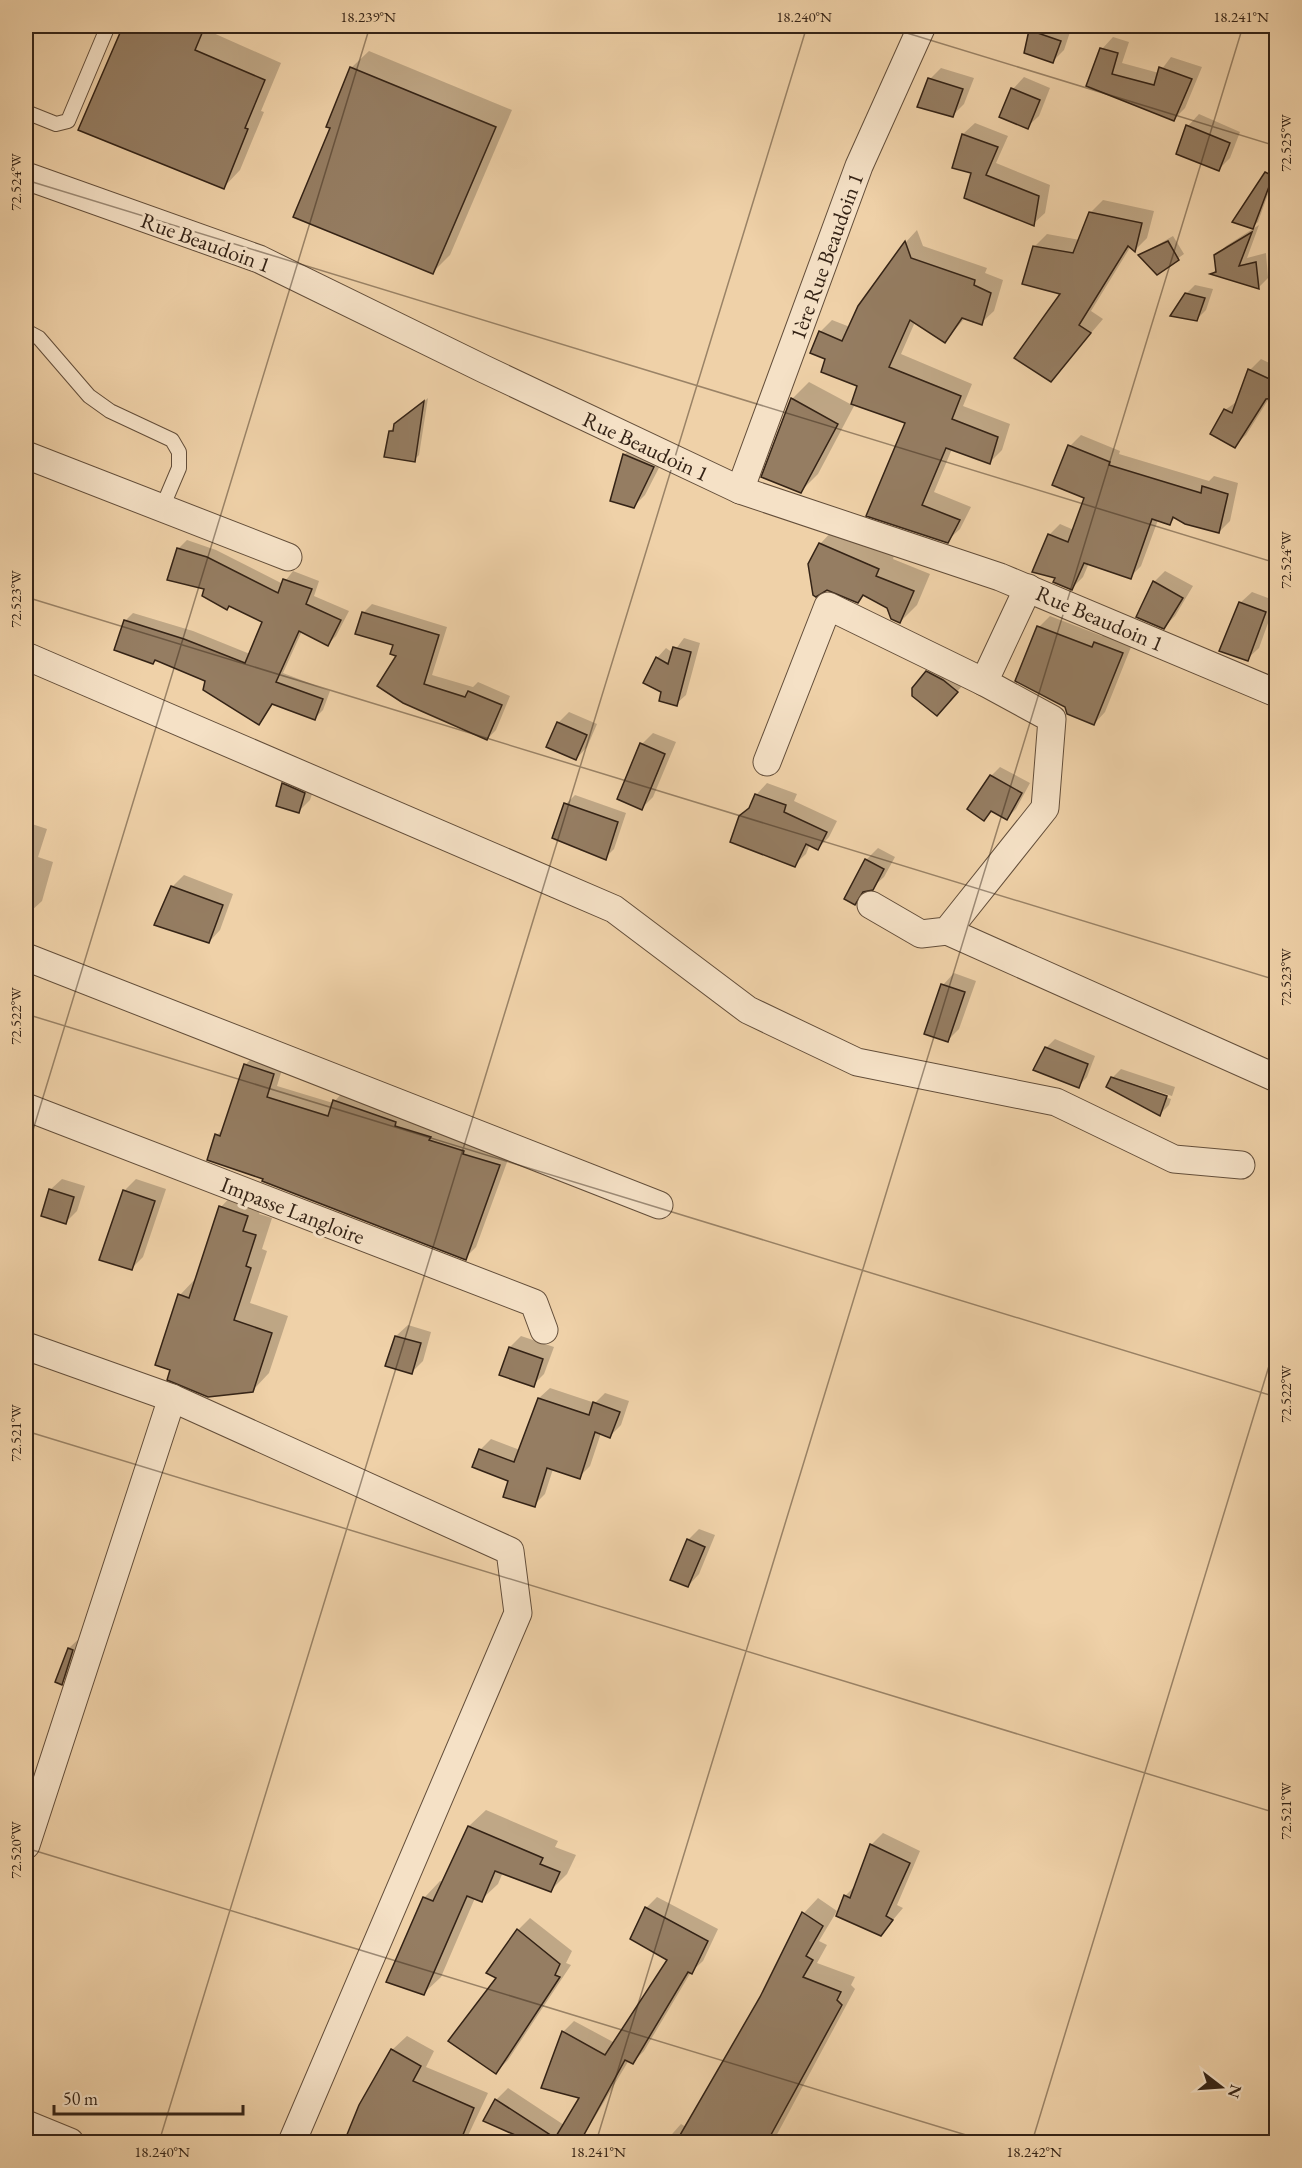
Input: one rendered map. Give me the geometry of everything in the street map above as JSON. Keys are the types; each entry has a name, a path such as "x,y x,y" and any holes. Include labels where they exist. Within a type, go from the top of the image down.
{"street":[{"name":"1ère Rue Beaudoin 1","path":"740,490 859,166 921,26"},
{"name":"Rue Beaudoin 1","path":"26,176 260,259 484,369 740,490 1028,588 1276,693"},
{"path":"26,455 288,557"},
{"path":"984,682 1028,588"},
{"path":"767,762 828,606 984,682 1052,719 1045,808 947,931"},
{"path":"26,656 614,909 748,1010 857,1062 1056,1102 1174,1159 1240,1165"},
{"path":"871,905 921,934 947,931 1276,1078"},
{"path":"26,957 659,1205"},
{"name":"Impasse Langloire","path":"26,1107 534,1303 544,1330"},
{"path":"26,1346 172,1398 510,1551 518,1613 292,2142"},
{"path":"26,1845 172,1398"},
{"path":"26,2124 70,2142"}],"lane":[{"path":"26,112 56,124 68,121 108,26"},
{"path":"26,331 39,338 89,396 110,411 172,440 179,452 179,468 162,508"}],"building":[{"path":"123,26 205,26 195,50 265,80 245,128 248,129 224,189 78,130"},
{"path":"1029,30 1061,41 1053,63 1024,53"},
{"path":"1100,48 1118,53 1112,74 1154,85 1159,67 1192,79 1174,121 1086,86"},
{"path":"350,67 496,127 433,274 293,217 330,128 326,127"},
{"path":"928,78 963,89 953,117 917,107"},
{"path":"1011,88 1040,100 1028,129 999,117"},
{"path":"1186,125 1230,143 1219,171 1176,154"},
{"path":"962,134 998,147 986,175 1039,196 1034,226 964,198 971,173 952,168"},
{"path":"1265,172 1273,176 1253,229 1232,222"},
{"path":"1089,212 1142,223 1135,252 1128,246 1079,325 1091,333 1051,382 1014,358 1060,294 1022,284 1033,246 1073,253"},
{"path":"1252,232 1239,266 1256,262 1259,289 1210,274 1216,272 1214,255"},
{"path":"905,241 911,258 975,280 974,285 991,293 982,325 962,318 945,343 910,320 889,367 961,396 952,419 998,437 990,464 946,448 922,505 960,520 948,543 866,516 905,423 851,404 857,386 821,372 825,359 810,353 819,331 842,341 858,306"},
{"path":"1168,241 1179,260 1157,275 1138,255"},
{"path":"1185,293 1205,298 1197,321 1170,316"},
{"path":"1248,369 1276,382 1276,398 1266,399 1235,448 1210,434 1224,409 1232,413"},
{"path":"791,398 838,424 801,493 761,477"},
{"path":"424,401 415,462 384,457 389,431 393,431 394,424"},
{"path":"1068,445 1110,462 1109,465 1201,493 1202,486 1228,494 1219,533 1185,524 1173,517 1170,525 1152,519 1131,579 1084,563 1072,590 1053,582 1055,578 1032,572 1048,534 1068,542 1084,498 1052,485"},
{"path":"623,454 654,467 634,508 610,501"},
{"path":"819,543 879,569 876,576 914,591 900,623 891,619 887,608 863,595 858,603 827,590 816,597 813,595 808,564"},
{"path":"177,548 207,557 278,593 283,579 312,589 306,604 341,620 328,646 299,631 276,682 323,699 315,720 272,704 259,725 203,690 205,681 155,660 153,664 114,650 124,620 184,639 245,663 262,622 229,606 227,610 202,596 204,589 167,580"},
{"path":"1153,581 1183,598 1164,629 1136,617"},
{"path":"1239,602 1266,612 1248,661 1219,651"},
{"path":"362,612 439,635 424,684 465,697 468,691 502,705 487,740 403,703 377,686 396,656 390,654 393,645 355,634"},
{"path":"1037,626 1092,647 1094,642 1123,653 1094,725 1067,714 1065,707 1015,681"},
{"path":"673,647 691,652 677,706 659,701 661,692 643,683 656,657 668,664"},
{"path":"926,671 943,680 958,692 937,716 912,696 912,688"},
{"path":"557,722 587,735 576,760 546,747"},
{"path":"640,743 665,754 642,810 617,799"},
{"path":"990,775 1022,793 1007,820 991,811 984,821 967,809"},
{"path":"282,783 305,793 299,813 276,806"},
{"path":"755,794 786,805 784,812 827,832 818,850 806,844 795,867 730,842 739,816 749,808"},
{"path":"564,803 618,822 606,860 552,838"},
{"path":"865,859 884,869 873,890 863,892 855,905 844,899"},
{"path":"171,886 223,905 209,943 154,925"},
{"path":"941,984 965,992 948,1042 924,1034"},
{"path":"1045,1047 1088,1064 1079,1088 1033,1070"},
{"path":"244,1064 274,1074 267,1097 328,1116 333,1100 396,1122 395,1126 431,1137 429,1140 464,1151 463,1154 500,1165 466,1260 262,1181 263,1179 207,1160 215,1134 220,1136"},
{"path":"1111,1077 1167,1096 1160,1116 1106,1087"},
{"path":"49,1189 74,1197 66,1224 41,1216"},
{"path":"123,1190 155,1201 132,1270 99,1260"},
{"path":"219,1206 248,1216 243,1231 256,1235 246,1266 251,1268 234,1320 272,1333 253,1392 208,1397 167,1380 170,1370 155,1365 178,1294 189,1298"},
{"path":"395,1336 421,1343 412,1374 385,1366"},
{"path":"509,1347 543,1359 534,1387 499,1375"},
{"path":"538,1398 589,1415 593,1402 620,1412 610,1438 595,1432 580,1479 547,1468 535,1507 503,1497 508,1481 472,1467 479,1449 514,1462"},
{"path":"687,1539 705,1547 688,1587 670,1580"},
{"path":"68,1648 73,1650 62,1685 55,1682"},
{"path":"468,1826 543,1858 540,1864 560,1872 551,1892 495,1871 482,1902 467,1896 424,1995 386,1982 423,1897 433,1901"},
{"path":"870,1844 910,1863 886,1916 893,1920 881,1936 836,1916 844,1895 850,1898"},
{"path":"645,1907 708,1941 692,1974 688,1972 633,2064 625,2060 580,2142 531,2142 483,2121 495,2099 555,2138 579,2098 541,2088 562,2031 605,2055 667,1960 630,1939"},
{"path":"802,1912 823,1926 806,1956 813,1960 803,1977 841,1992 837,2000 842,2005 767,2142 676,2142 760,1997"},
{"path":"517,1929 560,1964 555,1975 560,1977 496,2074 448,2041 496,1978 486,1973"},
{"path":"391,2049 421,2066 413,2081 474,2108 460,2142 344,2142 359,2105"}]}
